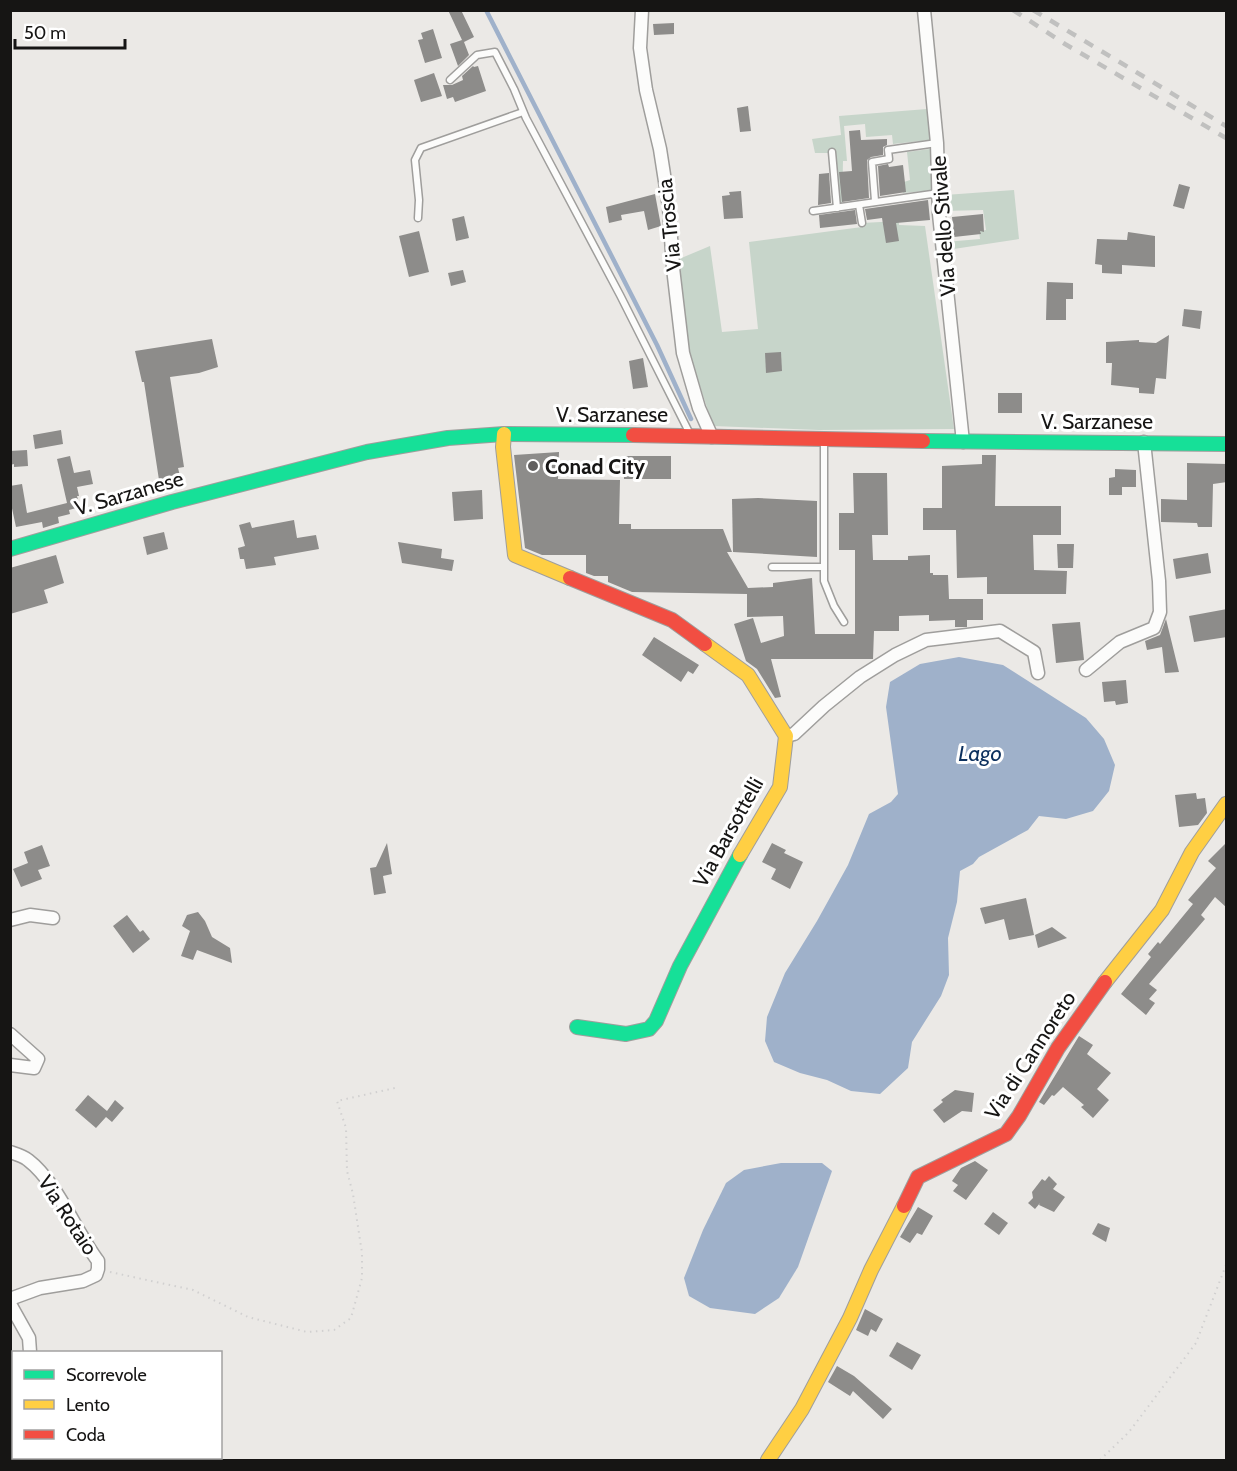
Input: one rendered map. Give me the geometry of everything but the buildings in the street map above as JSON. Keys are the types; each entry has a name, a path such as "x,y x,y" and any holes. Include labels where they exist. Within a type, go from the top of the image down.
{"street":[{"name":"Via Troscia","path":"642,10 640,48 669,207 673,268 683,353 699,408 712,437"},
{"name":"Via dello Stivale","path":"924,10 937,143 939,214 963,442"},
{"name":"V. Sarzanese","path":"10,549 172,502 367,452 448,438 504,434 1227,444"},
{"path":"504,434 502,447 514,555 672,620 748,675 786,736 794,734 860,677 895,655 926,640 1000,631 1034,652 1038,673"},
{"path":"1086,670 1120,642 1154,628 1160,612 1159,581 1144,442"},
{"name":"Via Barsottelli","path":"577,1027 626,1034 649,1029 656,1021 680,966 721,888 780,787 786,736"},
{"name":"Via di Cannoreto","path":"768,1461 802,1409 850,1318 871,1270 918,1177 1006,1134 1019,1116 1058,1047 1124,957 1162,910 1192,852 1227,804"},
{"path":"10,920 30,915 53,918"},
{"path":"10,1034 38,1059 34,1068 10,1065"},
{"name":"Via Rotaio","path":"10,1152 27,1159 41,1173 71,1215 98,1261 96,1275 83,1281 40,1288 10,1301 29,1338 30,1351"}],"lane":[{"path":"450,80 477,55 495,52 514,88 523,112 615,285 691,436"},
{"path":"418,218 419,200 415,160 417,152 421,148 523,112"},
{"path":"875,201 873,162 889,159 888,150 937,143"},
{"path":"832,152 837,208"},
{"path":"813,211 939,193"},
{"path":"859,205 862,223"},
{"path":"824,439 824,581 834,606 844,622"},
{"path":"772,567 823,567"}],"path":[{"path":"98,1269 193,1290 248,1317 307,1332 334,1330 351,1318 362,1278 363,1253 347,1171 346,1128 337,1101 394,1088"},
{"path":"1100,1461 1128,1432 1196,1343 1227,1265"}],"shaded area":[{"path":"927,109 930,140 893,144 892,135 866,137 865,124 844,126 847,161 843,161 842,207 835,208 829,153 815,153 812,139 841,135 839,116"},
{"path":"930,149 935,190 903,193 901,183 910,180 907,152"},
{"path":"1014,190 1019,239 947,250 945,242 980,239 979,231 986,230 983,210 944,211 945,195"},
{"path":"899,221 899,225 925,226 954,429 819,430 713,426 689,352 679,259 710,246 722,332 758,329 749,242 862,227 862,223"}],"water":[{"name":"Lago","path":"959,657 1003,665 1086,718 1104,739 1115,765 1109,791 1093,811 1066,819 1039,816 1028,830 979,857 973,864 960,871 957,902 948,938 949,975 941,996 912,1042 908,1068 880,1094 851,1091 827,1080 800,1073 774,1062 765,1041 767,1017 785,973 848,865 869,814 891,802 898,794 886,707 890,682 920,664"},
{"path":"781,1163 822,1163 832,1171 798,1267 779,1298 755,1314 710,1308 689,1296 684,1278 703,1230 726,1183 744,1170"}],"waterway":[{"path":"486,10 657,345 691,419"}],"railway":[{"path":"1013,10 1065,44 1226,138"},
{"path":"1033,10 1226,126"}],"traffic: fast":[{"path":"10,549 172,502 367,452 448,438 504,434 633,435"},
{"path":"923,441 1226,444"},
{"path":"577,1027 626,1034 649,1029 656,1021 680,966 740,855"}],"traffic: slow":[{"path":"504,434 503,447 515,555 570,578"},
{"path":"705,644 748,675 786,736 780,787 740,855"},
{"path":"1105,982 1162,910 1192,852 1226,804"},
{"path":"768,1460 802,1409 850,1318 871,1270 904,1206"}],"traffic: jam":[{"path":"633,435 923,441"},
{"path":"570,578 672,620 705,644"},
{"path":"904,1206 918,1177 1006,1134 1019,1116 1058,1048 1105,982"}],"place":[{"name":"Conad City","path":"533,466"}]}
